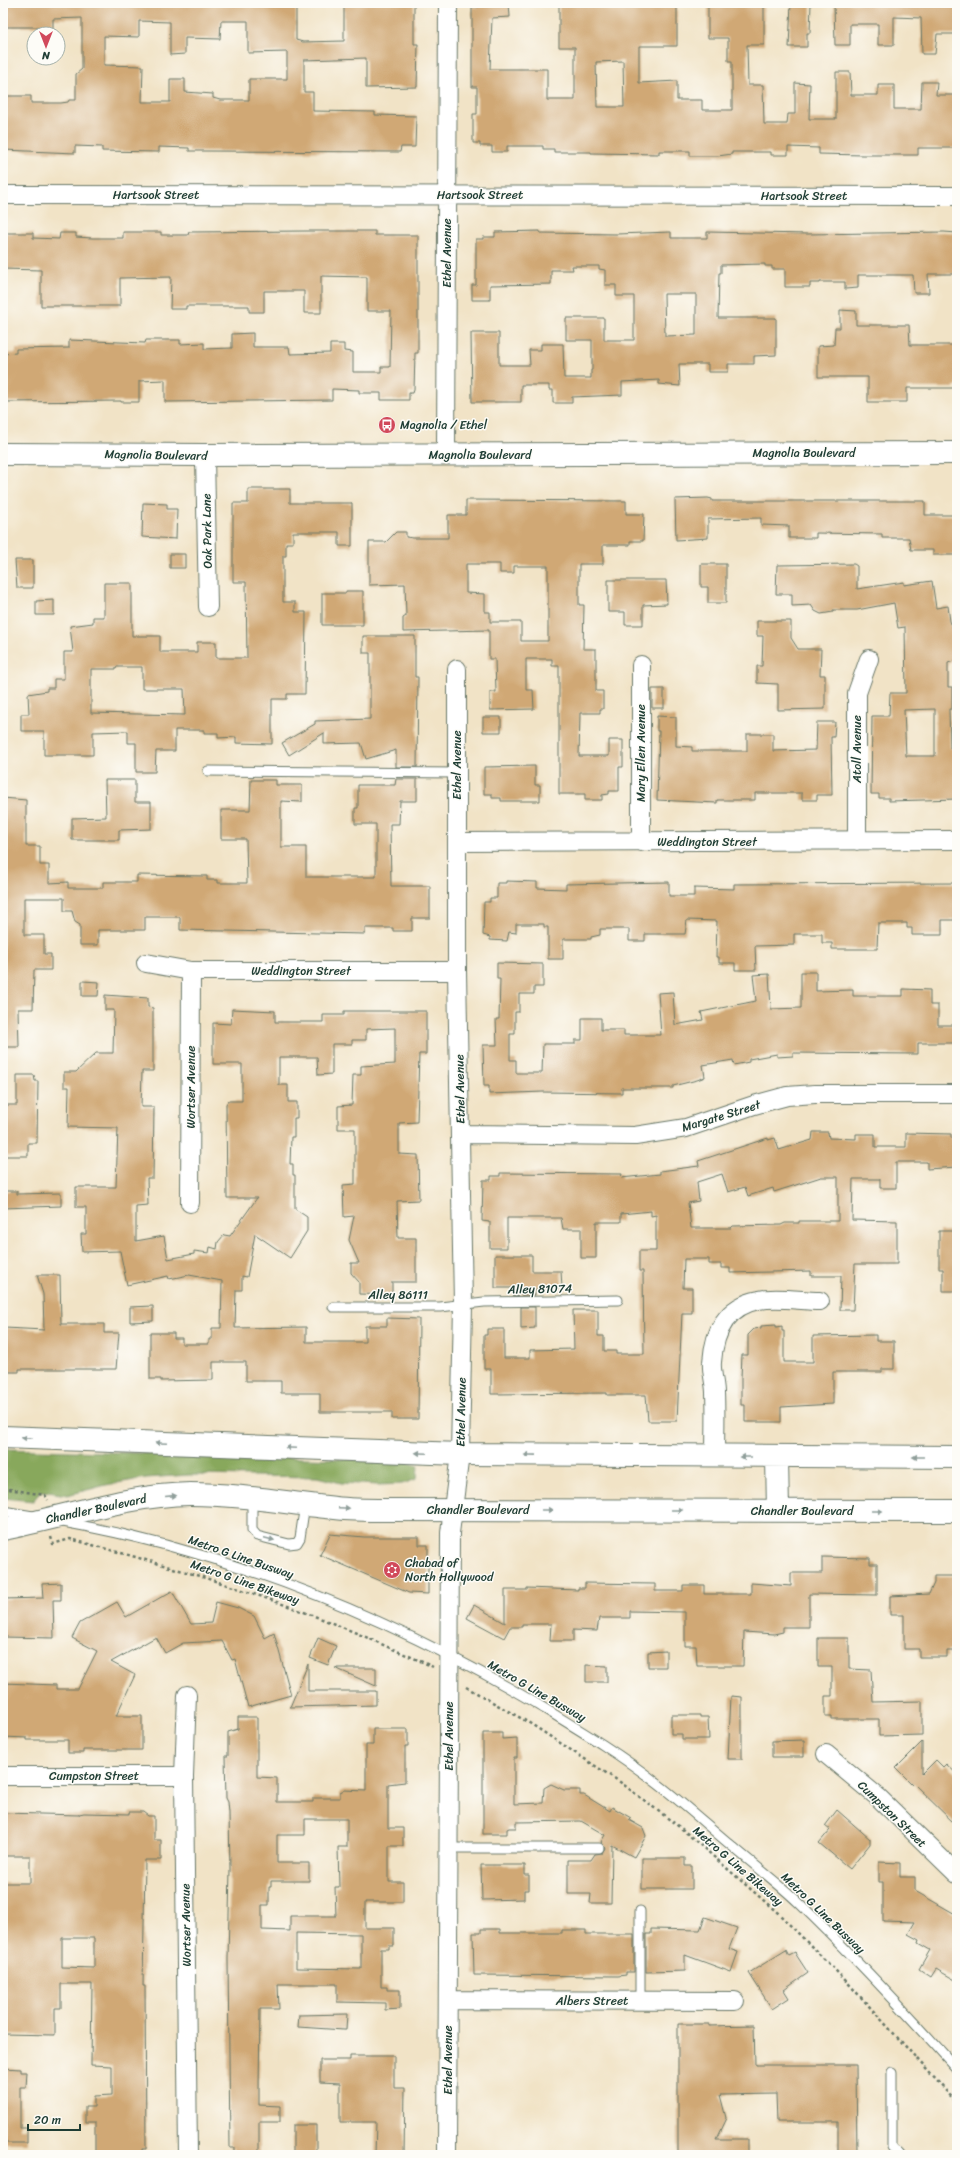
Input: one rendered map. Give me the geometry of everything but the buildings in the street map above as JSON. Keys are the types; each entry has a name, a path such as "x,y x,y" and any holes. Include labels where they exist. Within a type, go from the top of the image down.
{"street":[{"name":"Ethel Avenue","path":"446,455 448,3"},
{"name":"Hartsook Street","path":"3,195 957,196"},
{"name":"Magnolia Boulevard","path":"3,454 446,455 957,453"},
{"name":"Oak Park Lane","path":"205,455 208,607"},
{"name":"Atoll Avenue","path":"857,841 857,693 869,659"},
{"name":"Mary Ellen Avenue","path":"641,665 641,842"},
{"name":"Ethel Avenue","path":"448,2155 450,1533 460,1454 463,1304 457,971 457,669"},
{"name":"Weddington Street","path":"457,842 957,840"},
{"name":"Weddington Street","path":"146,963 191,971 457,971"},
{"name":"Wortser Avenue","path":"190,1203 191,971"},
{"name":"Margate Street","path":"461,1134 635,1136 686,1128 754,1105 787,1096 815,1094 957,1094"},
{"path":"715,1457 715,1392 712,1363 717,1332 725,1319 739,1306 758,1300 776,1298 820,1301"},
{"path":"3,1437 460,1454 715,1457 957,1457"},
{"path":"778,1457 778,1511"},
{"name":"Chandler Boulevard","path":"3,1529 50,1521 113,1504 147,1498 189,1494 386,1510 957,1511"},
{"name":"Wortser Avenue","path":"187,1695 184,1776 188,2155"},
{"name":"Cumpston Street","path":"826,1754 878,1798 957,1874"},
{"name":"Cumpston Street","path":"3,1776 184,1776"},
{"name":"Albers Street","path":"448,2000 735,2001"}],"lane":[{"path":"208,771 457,773"},
{"name":"Alley 81074","path":"463,1304 484,1302 618,1300"},
{"name":"Alley 86111","path":"333,1307 440,1307 463,1304"},
{"path":"252,1498 252,1530 256,1536 289,1544 297,1543 300,1538 305,1504"},
{"name":"Metro G Line Busway","path":"3,1511 50,1521 113,1531 169,1545 252,1571 386,1624 449,1655 493,1679 584,1733 658,1784 797,1901 916,2023 957,2069"},
{"path":"449,1848 599,1848"},
{"path":"640,1911 640,2001"},
{"path":"892,2072 892,2146 900,2155"}],"path":[{"name":"Metro G Line Bikeway","path":"3,1488 45,1496 50,1521 52,1544 70,1539 145,1559 275,1600 350,1630 431,1666"},
{"name":"Metro G Line Bikeway","path":"469,1689 531,1724 620,1782 682,1829 784,1919 848,1983 957,2103"}],"green space":[{"path":"3,1449 406,1461 418,1465 417,1479 402,1484 378,1485 341,1483 317,1477 189,1475 146,1478 106,1485 68,1495 41,1491 33,1501 3,1498"}],"place":[{"name":"Magnolia / Ethel","path":"387,425"},
{"name":"Chabad of North Hollywood","path":"392,1570"}]}
